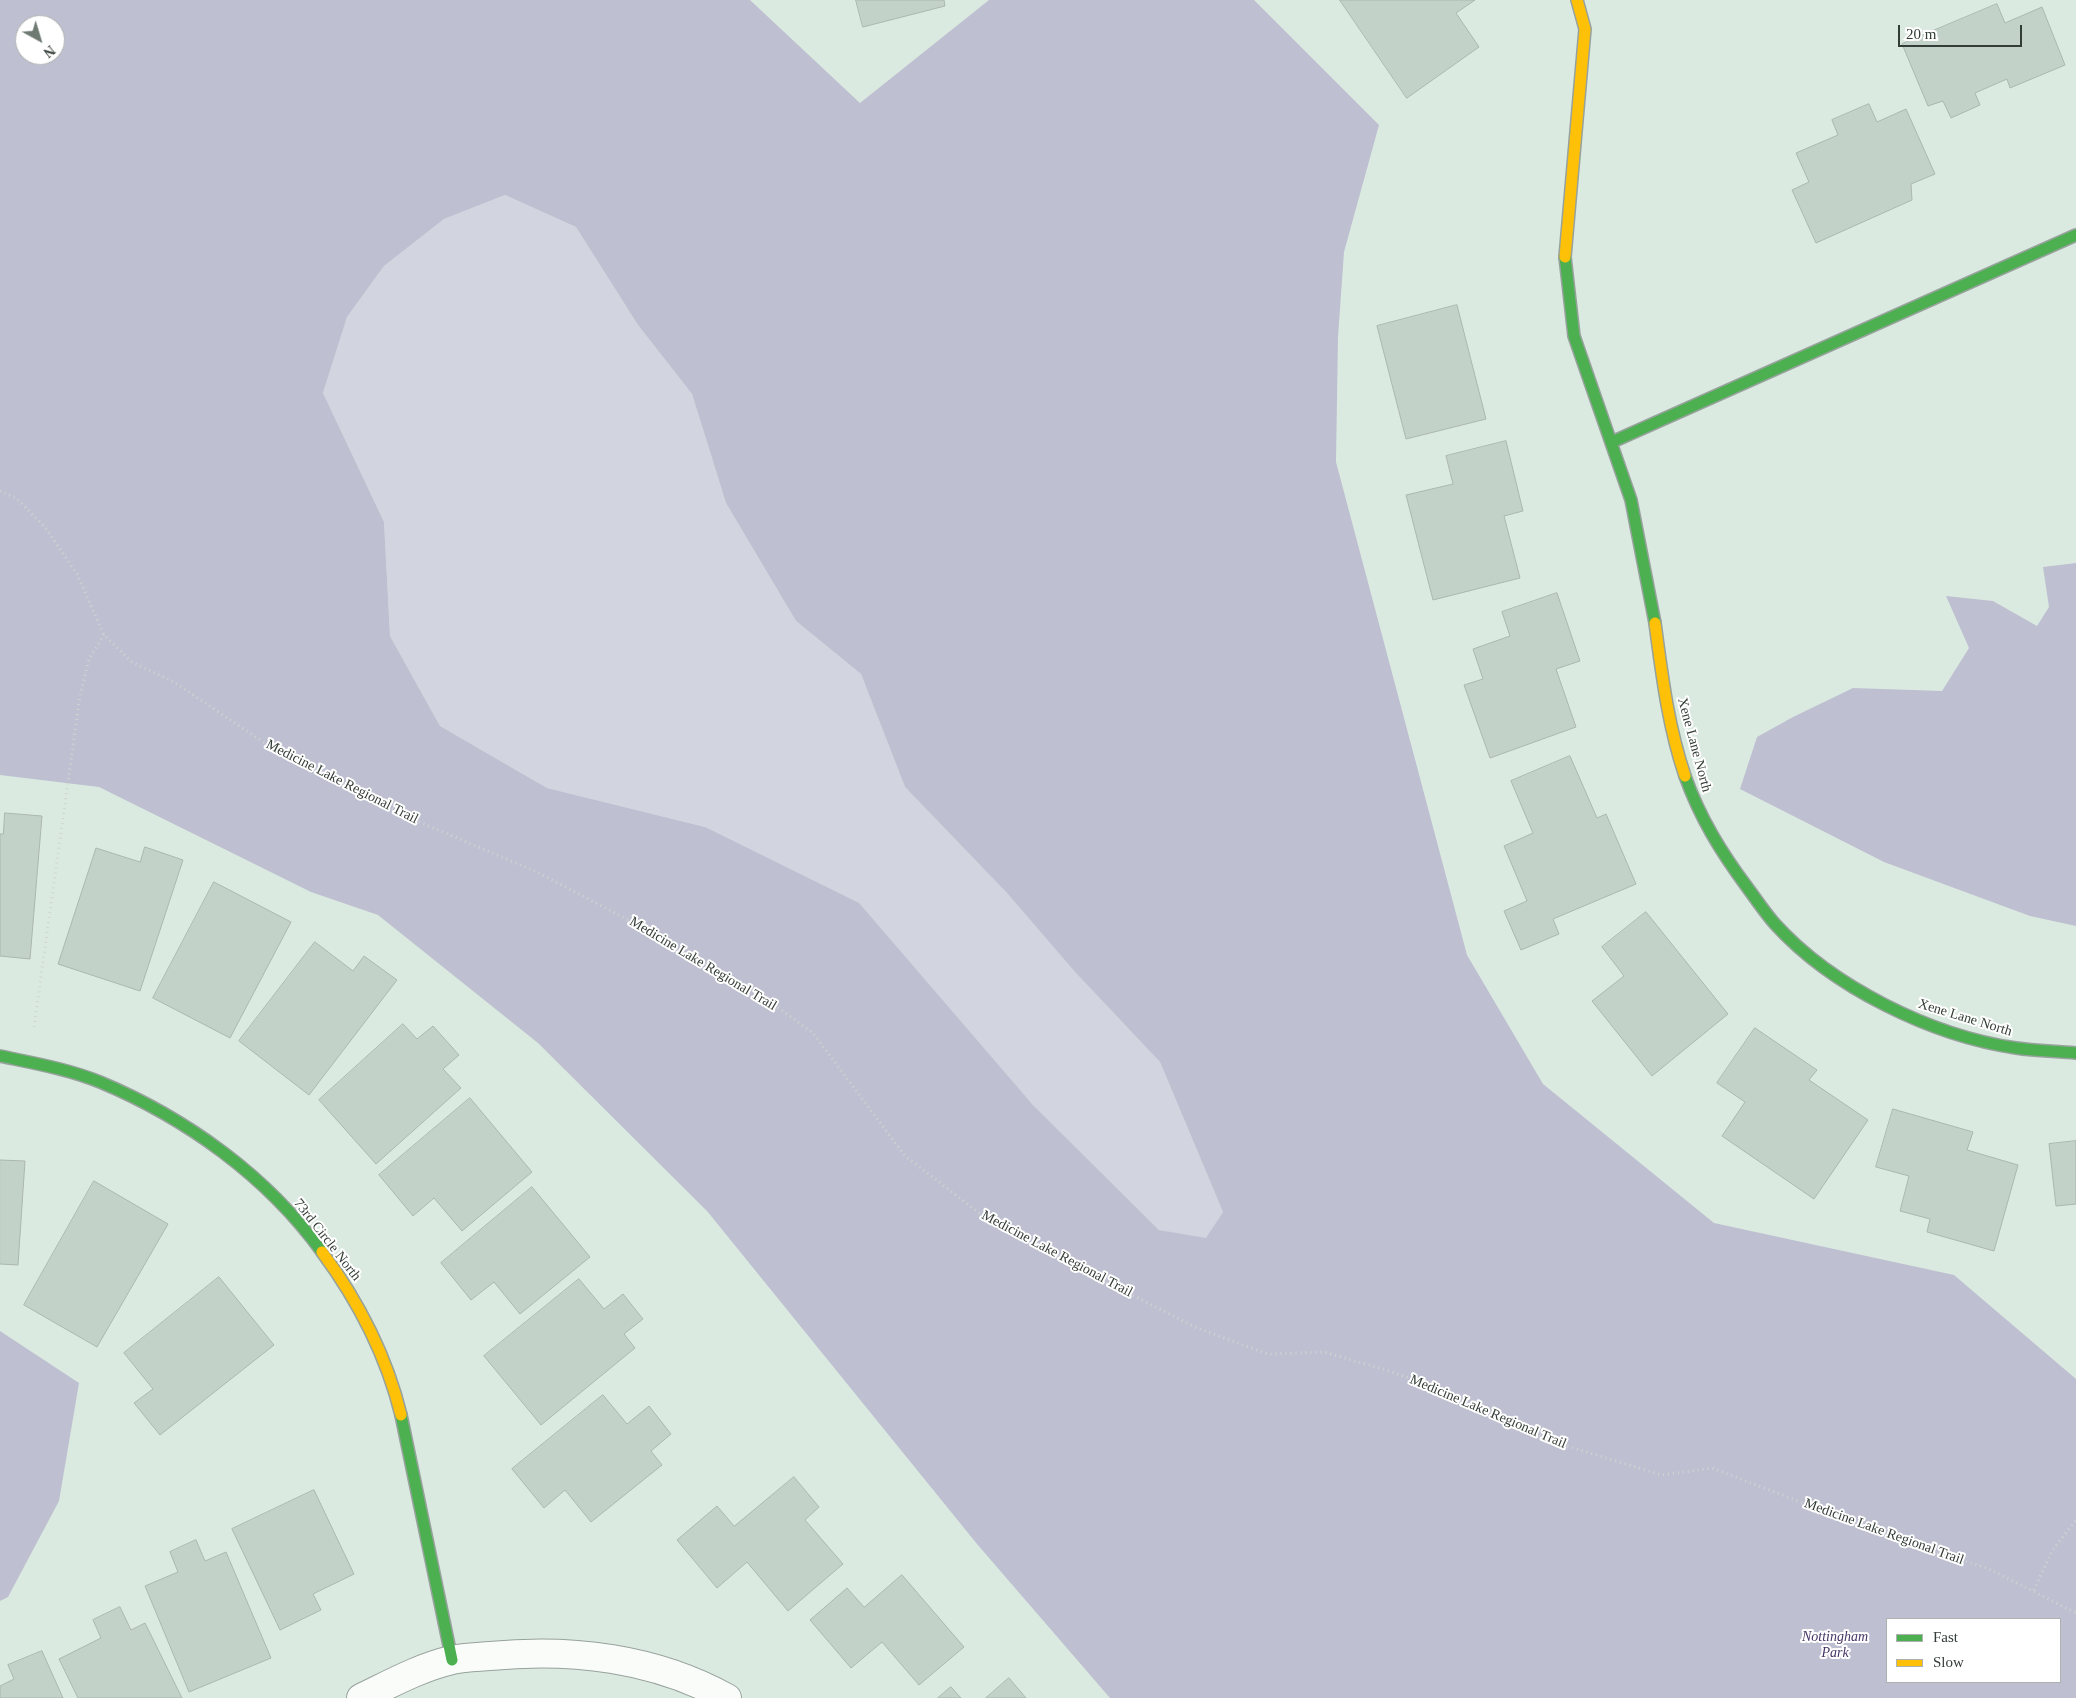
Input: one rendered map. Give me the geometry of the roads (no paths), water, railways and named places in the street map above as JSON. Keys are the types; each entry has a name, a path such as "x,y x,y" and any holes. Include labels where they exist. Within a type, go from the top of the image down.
{"street":[{"name":"Xene Lane North","path":"1577,0 1585,29 1564,258 1574,336 1631,500 1651,594 1666,702 1678,755 1696,807 1720,851 1775,924 1810,955 1861,993 1913,1019 1964,1036 2015,1048 2076,1053"},
{"path":"1612,442 2076,235"},
{"name":"73rd Circle North","path":"0,1056 30,1062 101,1083 141,1101 180,1123 222,1150 261,1184 301,1226 336,1270 365,1318 391,1378 409,1452 452,1660"},
{"path":"361,1698 397,1680 452,1660 518,1653 579,1654 628,1662 666,1672 727,1698"}],"park label":[{"name":"Nottingham Park","path":"1835,1645"}]}
